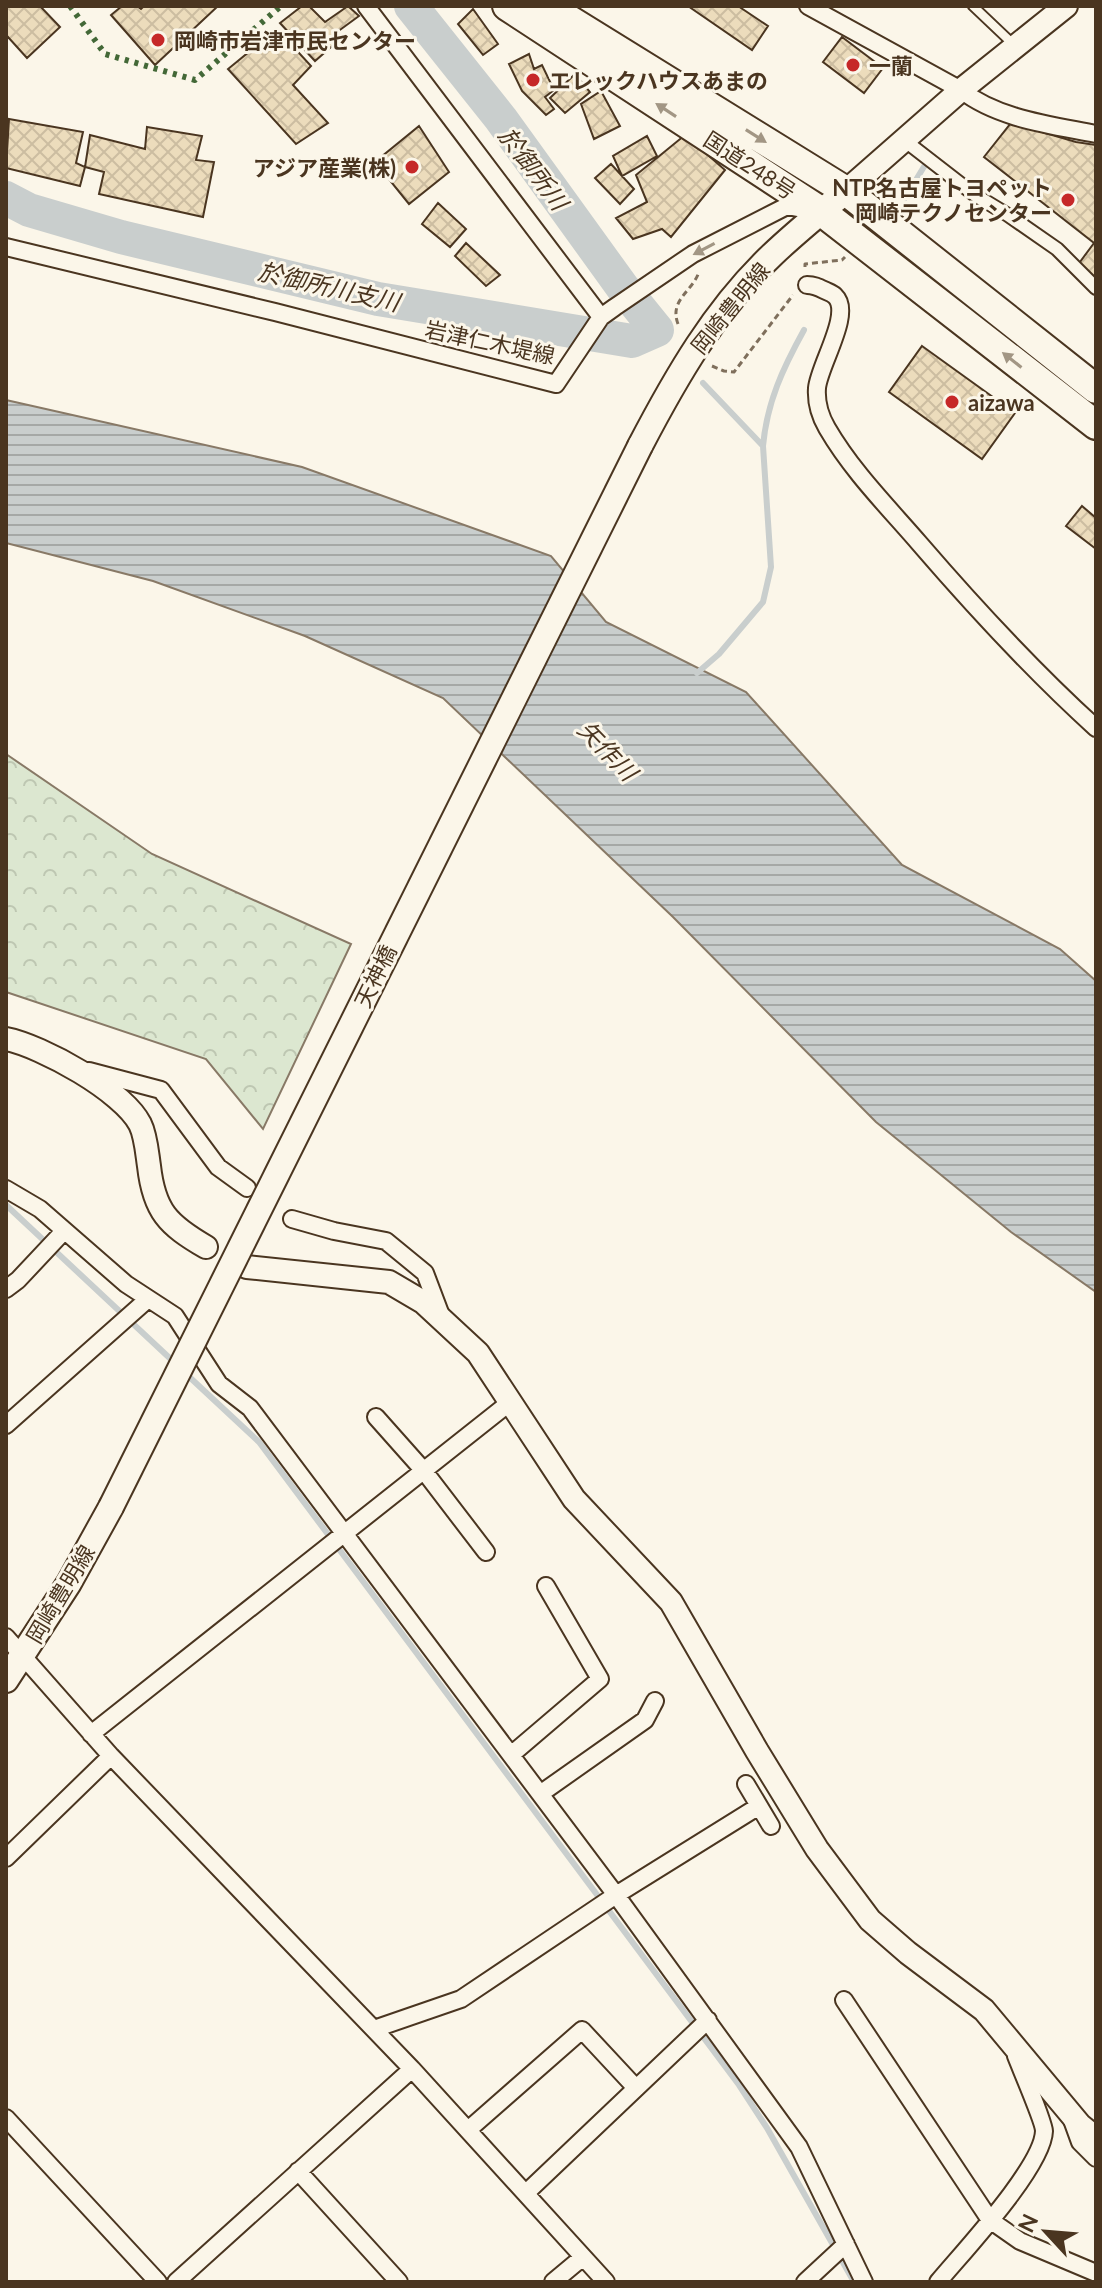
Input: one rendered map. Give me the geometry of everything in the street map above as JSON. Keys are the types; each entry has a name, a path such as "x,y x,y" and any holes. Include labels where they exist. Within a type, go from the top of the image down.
{"highway":[{"name":"国道248号","path":"507,6 822,212 1096,425"},
{"name":"国道248号","path":"547,6 846,191 1096,389"}],"main road":[{"name":"岡崎豊明線","path":"640,446 690,357 715,321 772,256 846,191"},
{"name":"天神橋","path":"111,1507 640,446"},
{"name":"岡崎豊明線","path":"6,1680 69,1583 111,1507"}],"street":[{"path":"366,6 608,312 693,254 787,206 822,212"},
{"path":"808,6 961,90 980,105 1045,124 1096,134"},
{"path":"846,191 961,90 1066,6"},
{"path":"904,140 975,195 1057,249 1096,288"},
{"name":"岩津仁木堤線","path":"6,247 556,384 608,312"},
{"path":"807,285 818,287 839,301 841,318 817,389 818,406 836,442 870,487 981,615 1041,678 1096,728"},
{"path":"6,1039 25,1042 72,1067 126,1105 141,1124 151,1188 162,1213 178,1231 206,1247"},
{"path":"72,1067 161,1090 218,1167 247,1188"},
{"path":"6,1189 40,1209 126,1284 175,1316 219,1384 250,1408 616,1895 799,2147 864,2282"},
{"path":"292,1219 386,1241 425,1273 443,1322"},
{"path":"6,1289 64,1231"},
{"path":"247,1267 389,1282 423,1302 478,1353 574,1499 671,1602 817,1849 870,1920 984,2010 1070,2112 1096,2138"},
{"path":"6,1425 148,1299"},
{"path":"91,1734 509,1403"},
{"path":"376,1417 424,1471 486,1552"},
{"path":"511,1755 600,1679 546,1586"},
{"path":"6,1637 111,1756 412,2069 606,2282"},
{"path":"540,1794 645,1720 655,1701"},
{"path":"6,1858 111,1756"},
{"path":"746,1784 771,1826"},
{"path":"374,2029 461,1999 616,1895 759,1806"},
{"path":"844,2000 990,2220 1020,2241 1096,2273"},
{"path":"526,2193 708,2020"},
{"path":"468,2130 582,2030 636,2088"},
{"path":"938,2282 1034,2161 1044,2131 1011,2042"},
{"path":"176,2282 412,2069"},
{"path":"1070,2112 1080,2142 1096,2158"},
{"path":"6,2118 158,2282"},
{"path":"298,2171 399,2282"},
{"path":"805,2282 846,2244"},
{"path":"553,2282 583,2257"}],"lane":[{"path":"973,6 1016,47"}],"path":[{"path":"678,324 676,305 699,272 693,254"},
{"path":"711,366 734,372 794,295 807,285"}],"green space":[{"path":"6,754 152,854 351,944 263,1129 206,1059 6,992"}],"water":[{"name":"矢作川","path":"6,400 302,467 551,556 606,622 746,692 902,865 1060,949 1096,981 1096,1292 1011,1232 876,1122 673,917 443,698 305,636 153,581 6,543"}],"building":[{"path":"6,6 40,6 60,27 27,58 8,37 6,39"},
{"name":"岡崎市岩津市民センター","path":"122,6 141,9 144,6 218,6 155,65 111,15"},
{"path":"302,6 309,6 325,22 348,6 359,16 333,35 339,40 315,61 280,23"},
{"path":"688,6 738,6 768,26 752,50"},
{"path":"473,9 498,44 483,55 458,24"},
{"path":"277,29 311,66 293,85 328,123 296,144 228,69"},
{"name":"一蘭","path":"842,37 883,68 864,93 823,62"},
{"name":"エレックハウスあまの","path":"529,54 534,69 542,65 554,90 545,97 554,109 546,115 522,91 509,64"},
{"path":"575,74 590,92 565,113 550,98"},
{"path":"601,91 620,126 594,139 581,104"},
{"path":"9,119 83,132 76,163 85,167 80,186 6,168"},
{"name":"NTP名古屋トヨペット 岡崎テクノセンター","path":"1011,123 1096,145 1096,281 1077,266 1094,243 984,157"},
{"name":"アジア産業(株)","path":"419,126 449,172 409,204 375,162"},
{"path":"147,127 202,136 196,160 214,162 203,217 99,194 104,172 85,167 90,135 145,149"},
{"path":"685,135 725,170 671,237 662,229 633,239 616,218 647,202 636,175"},
{"path":"647,136 657,156 622,176 613,156"},
{"path":"611,164 634,189 620,204 595,178"},
{"path":"438,203 466,229 450,247 422,224"},
{"path":"466,243 500,275 486,286 455,256"},
{"name":"aizawa","path":"922,346 1015,413 982,459 889,392"},
{"path":"1082,506 1096,518 1096,549 1066,526"}],"waterway":[{"name":"於御所川支川","path":"6,198 29,210 121,237 378,299 632,341 657,330 501,119 411,6"},
{"path":"905,198 925,165"},
{"path":"657,330 665,341"},
{"path":"763,446 777,386 804,330"},
{"path":"697,673 719,654 763,602 771,567 763,446 703,383"},
{"path":"6,1205 176,1364"},
{"path":"184,1372 259,1442 739,2085 767,2128 854,2282"}],"hedge":[{"path":"70,6 105,54 195,80 281,6"}],"place":[{"name":"岡崎市岩津市民センター","path":"158,40"},
{"name":"一蘭","path":"853,65"},
{"name":"エレックハウスあまの","path":"533,80"},
{"name":"アジア産業(株)","path":"412,167"},
{"name":"NTP名古屋トヨペット 岡崎テクノセンター","path":"1068,200"},
{"name":"aizawa","path":"952,402"}],"water label":[{"name":"於御所川","path":"534,168"}]}
